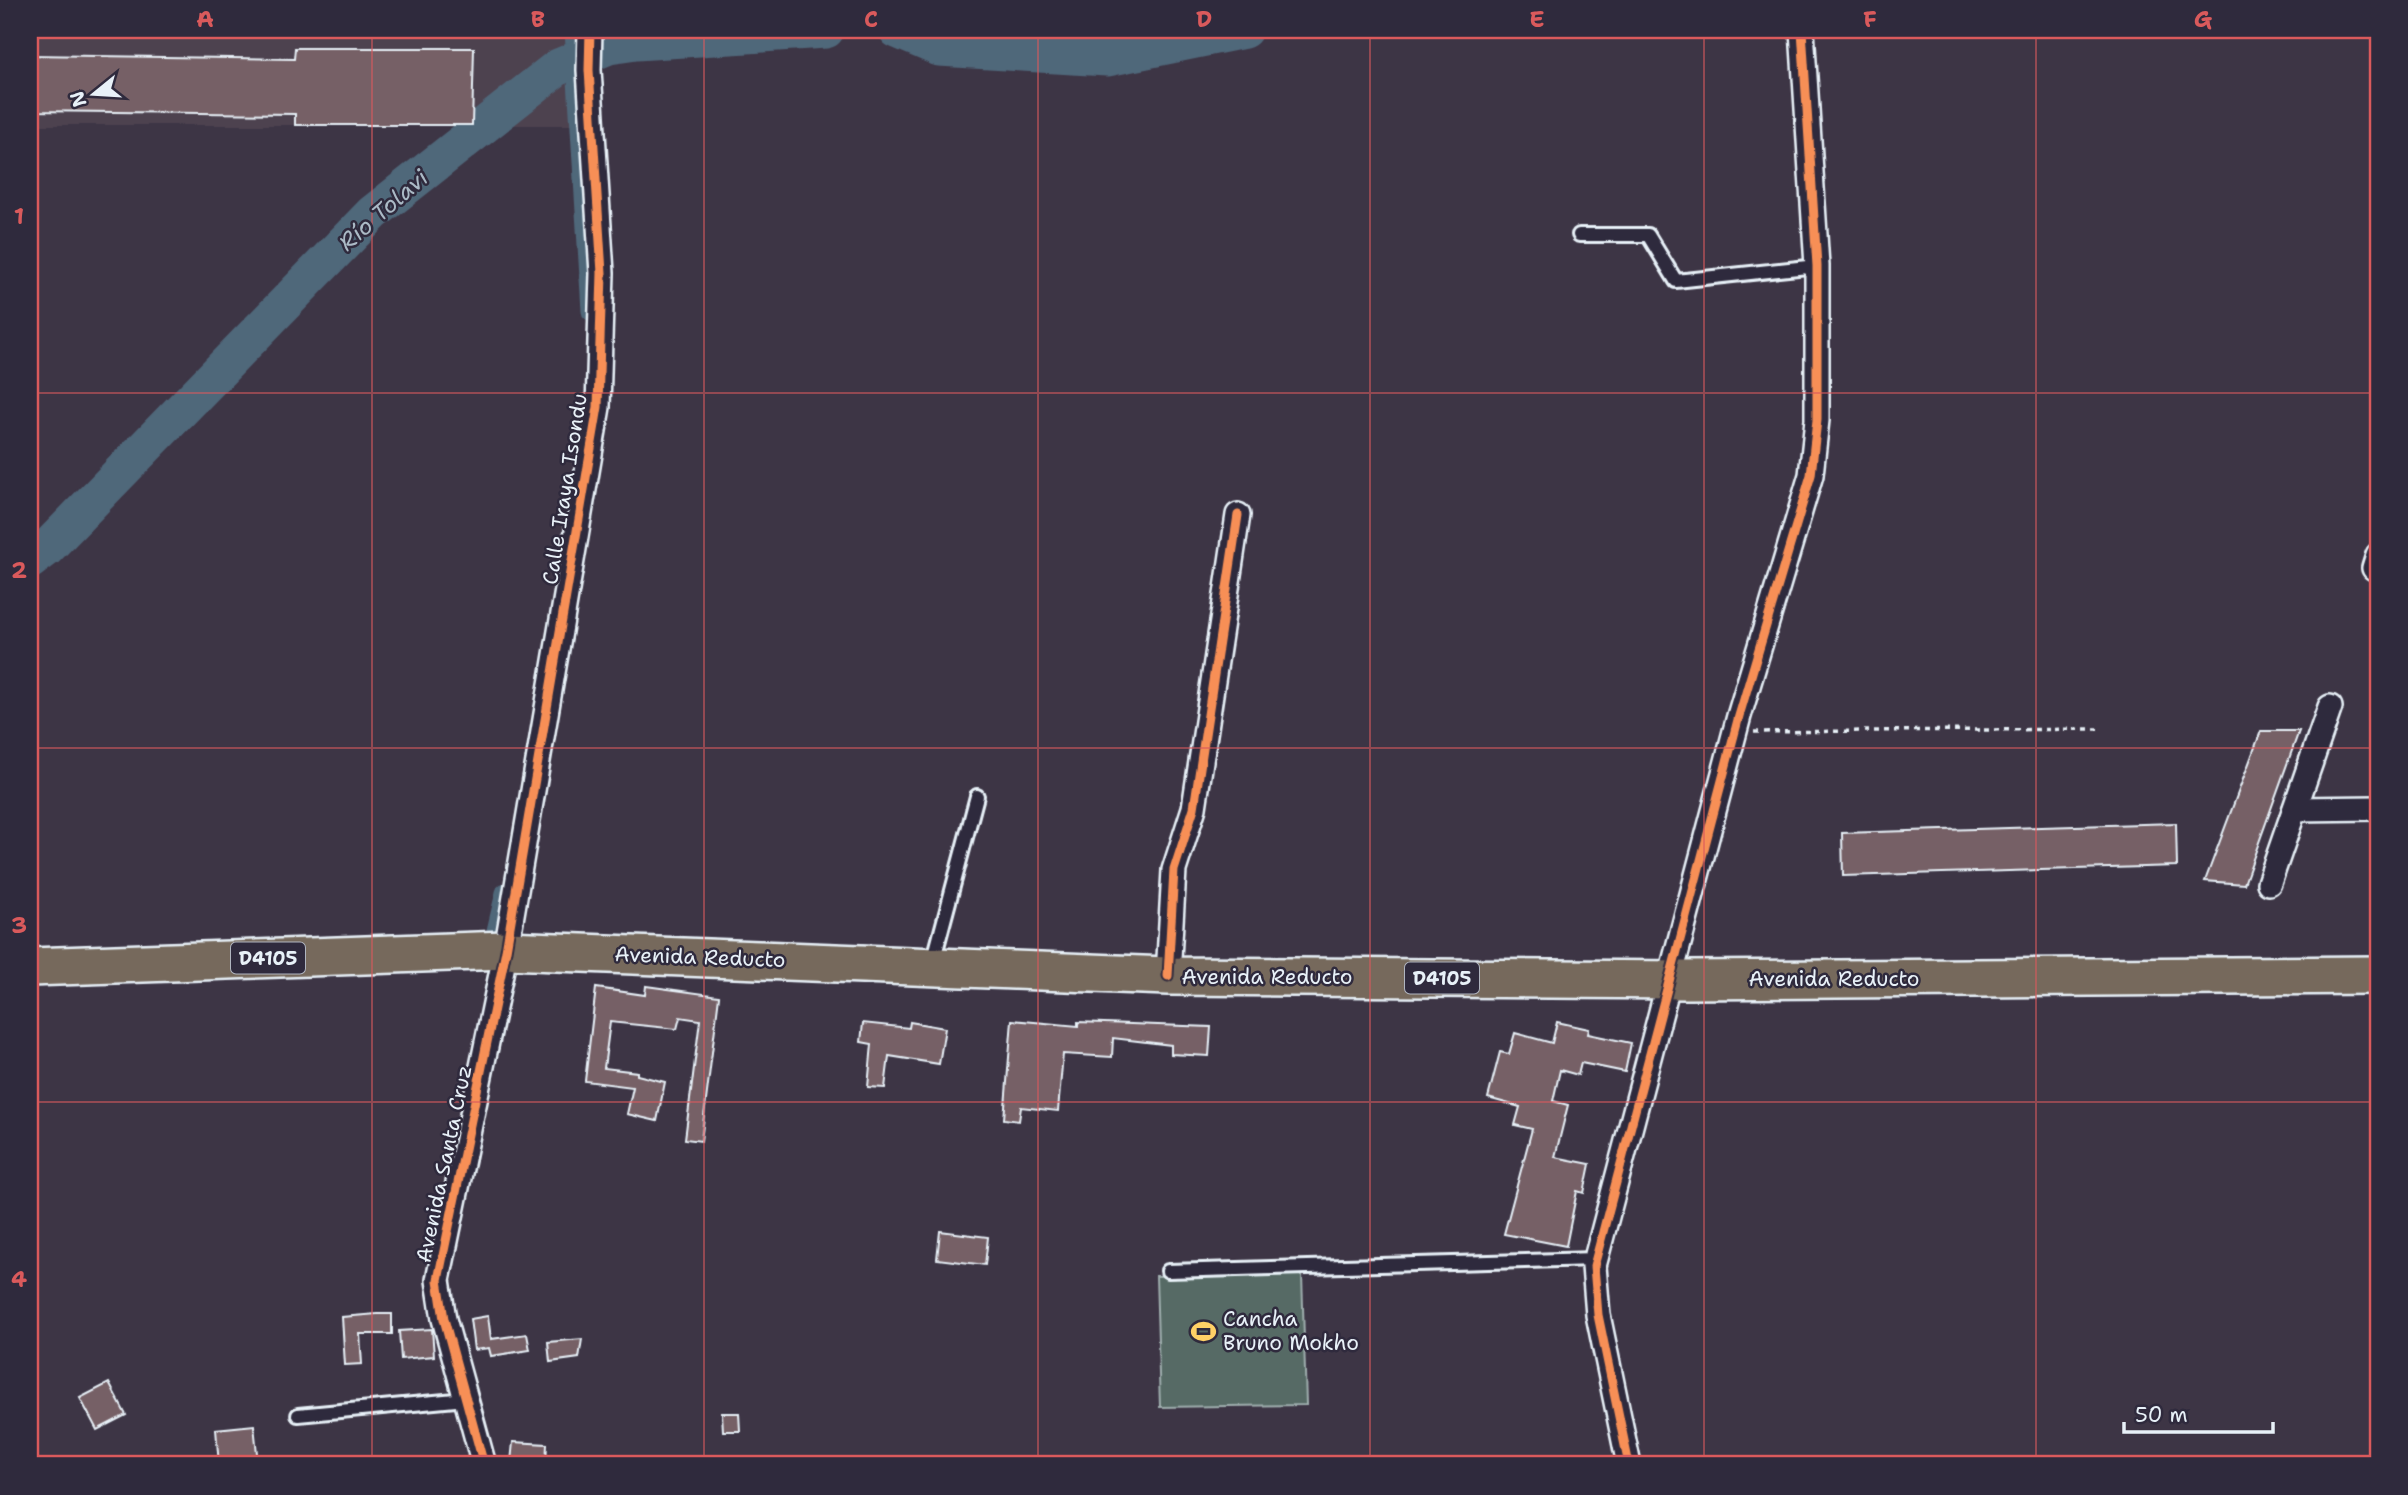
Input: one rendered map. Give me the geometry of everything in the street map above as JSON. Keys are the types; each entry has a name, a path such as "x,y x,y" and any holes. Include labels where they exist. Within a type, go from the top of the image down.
{"main road":[{"name":"Avenida Reducto","path":"30,967 506,950 1168,976 1670,980 2378,975"}],"street":[{"name":"Calle Iraya Isondu","path":"506,950 598,407 602,273 589,71 590,30"},
{"path":"1629,1465 1598,1315 1595,1259 1735,733 1811,475 1817,420 1817,266 1802,30"},
{"path":"1168,976 1174,870 1195,808 1238,515"},
{"path":"2269,883 2330,707"},
{"path":"2295,810 2378,808"},
{"name":"Avenida Santa Cruz","path":"484,1465 444,1319 438,1280 506,950"}],"lane":[{"path":"1578,235 1648,235 1676,281 1817,266"},
{"path":"932,966 978,796"},
{"path":"1168,1271 1595,1259"},
{"path":"298,1415 466,1399"}],"path":[{"path":"1735,733 2098,729"}],"shaded area":[{"path":"30,30 568,30 574,125 30,125"}],"green space":[{"path":"1302,1274 1306,1405 1160,1407 1156,1276"}],"building":[{"path":"295,48 474,48 472,125 295,125 295,114 30,111 30,55 294,59"},
{"path":"2261,731 2299,731 2244,884 2205,881"},
{"path":"2176,823 2177,866 1843,876 1842,833"},
{"path":"646,986 719,996 701,1141 685,1139 700,1020 680,1017 677,1029 610,1022 604,1068 637,1072 637,1075 665,1082 657,1121 627,1114 633,1087 585,1081 596,988 645,995"},
{"path":"1012,1020 1078,1026 1078,1022 1211,1027 1209,1056 1171,1054 1171,1045 1113,1038 1112,1057 1063,1054 1058,1111 1021,1107 1019,1121 1004,1119"},
{"path":"910,1022 945,1028 939,1064 889,1056 885,1088 868,1087 872,1044 861,1042 863,1023 909,1028"},
{"path":"1557,1022 1589,1029 1588,1034 1631,1043 1625,1072 1581,1063 1578,1075 1560,1070 1553,1101 1568,1105 1555,1157 1590,1164 1584,1193 1577,1191 1566,1246 1504,1234 1532,1129 1515,1125 1520,1107 1488,1098 1500,1052 1509,1054 1515,1033 1552,1043"},
{"path":"940,1231 988,1237 985,1265 937,1259"},
{"path":"392,1314 392,1334 360,1334 362,1364 345,1365 342,1317"},
{"path":"488,1316 491,1339 527,1334 530,1350 491,1356 489,1348 474,1350 470,1319"},
{"path":"432,1329 434,1356 401,1359 399,1331"},
{"path":"582,1339 579,1358 550,1362 548,1342"},
{"path":"109,1383 126,1415 97,1430 80,1398"},
{"path":"722,1413 739,1413 740,1431 723,1431"},
{"path":"254,1425 258,1463 219,1465 216,1429"},
{"path":"513,1442 547,1444 546,1464 511,1462"}],"waterway":[{"path":"575,30 592,311"},
{"name":"Río Tolavi","path":"30,561 46,549 373,213 558,67 609,46 636,42 826,30"},
{"name":"Río Tolavi","path":"897,30 939,48 1107,58 1244,30"},
{"path":"497,931 506,893"}],"cycle path":[{"path":"484,1465 444,1319 438,1280 506,950 598,407 602,273 589,70 590,30"},
{"path":"1629,1465 1598,1315 1594,1266 1739,716 1811,475 1817,420 1817,266 1802,30"},
{"path":"1168,976 1174,870 1194,808 1238,515"}],"place":[{"name":"Cancha Bruno Mokho","path":"1203,1331"}]}
